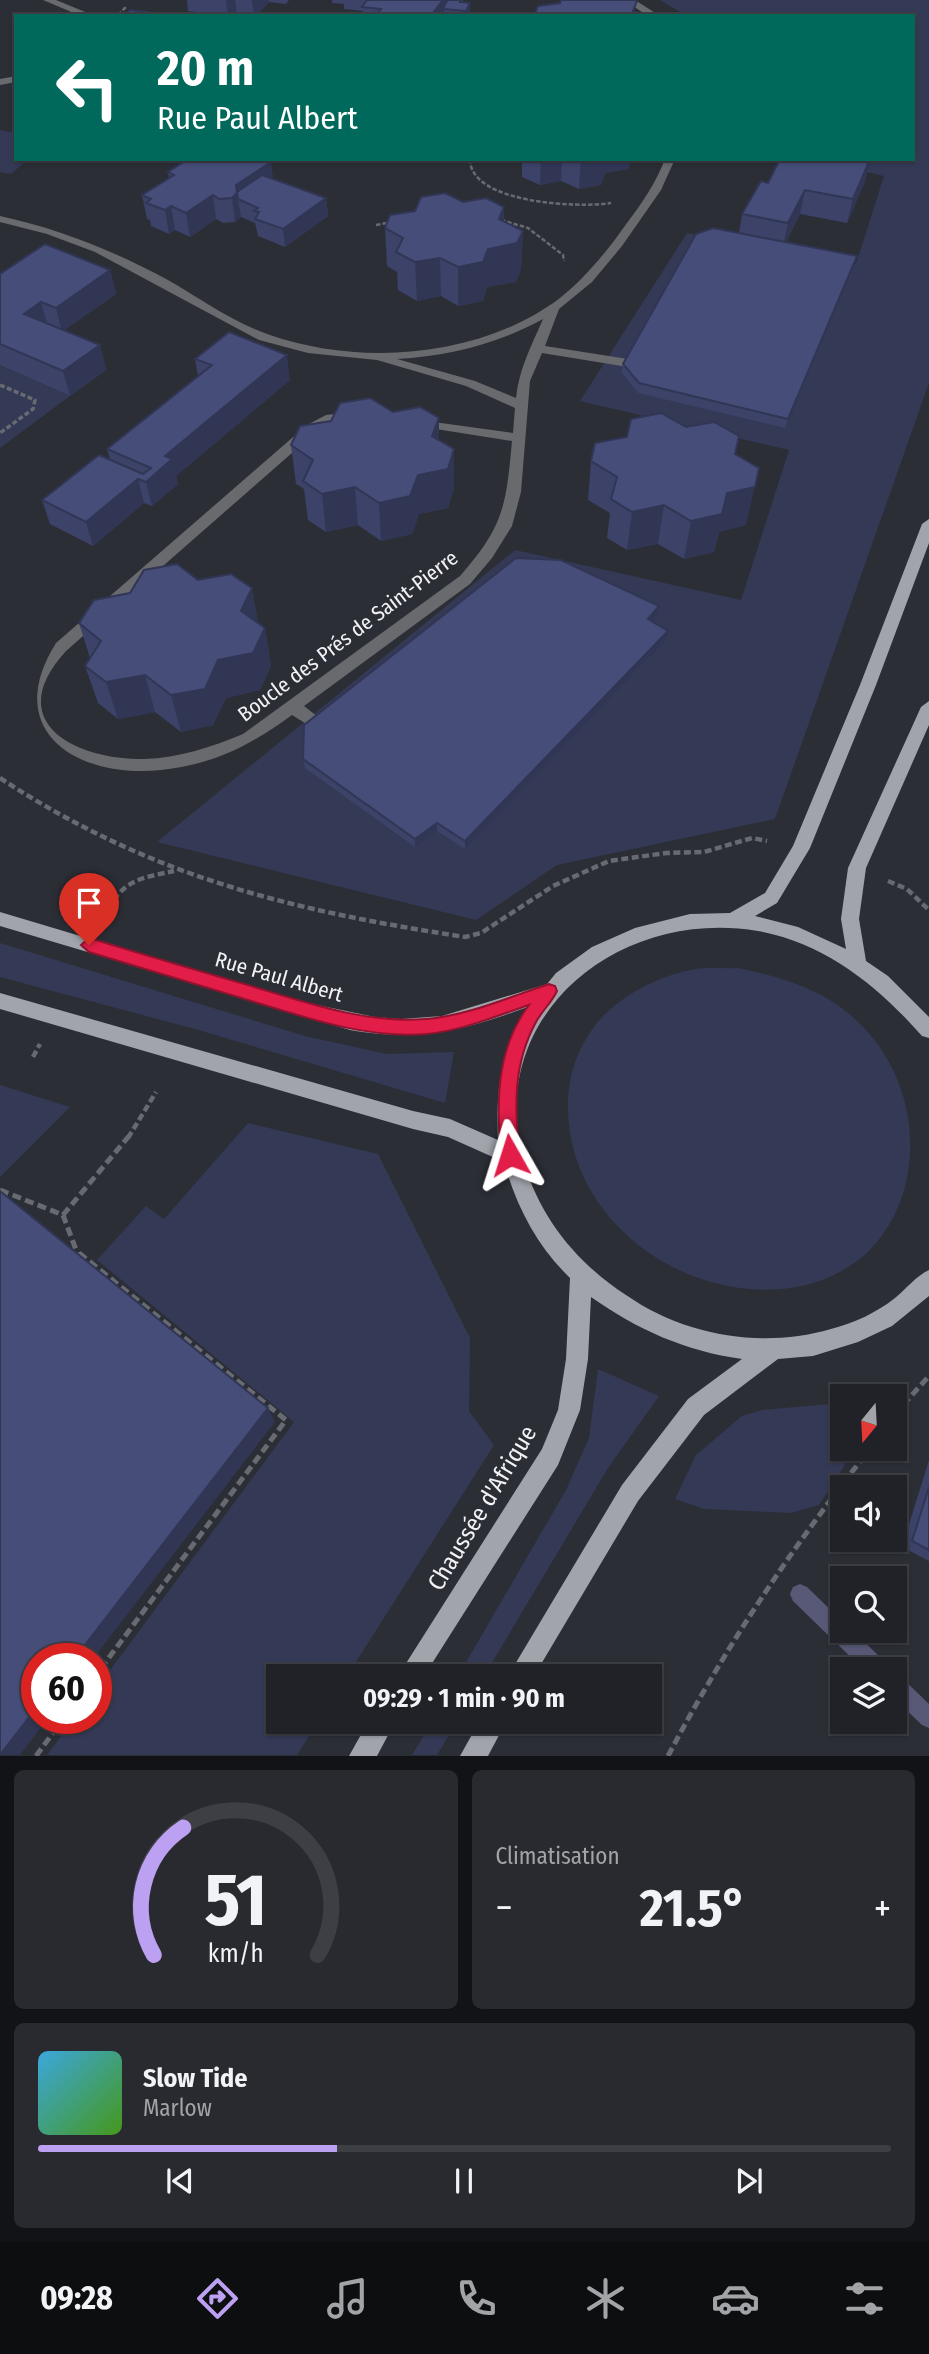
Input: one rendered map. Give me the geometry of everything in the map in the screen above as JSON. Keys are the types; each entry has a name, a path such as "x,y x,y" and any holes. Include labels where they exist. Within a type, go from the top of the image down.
{"main road":[{"path":"732,921 771,898 801,848 868,685 929,524"},
{"path":"857,963 850,919 857,868 929,707"},
{"name":"Rue Paul Albert","path":"0,919 292,1006 392,1027 426,1027 458,1021 549,991"},
{"path":"929,1030 886,984 857,963 817,942 775,928 732,921 685,922 630,934 581,961 549,991 531,1016 517,1045 509,1076 506,1110 510,1155 522,1191 546,1235 581,1275 622,1307 669,1332 720,1346 772,1350 825,1344 872,1326 913,1300 929,1281"},
{"path":"0,1001 450,1128 510,1155"},
{"name":"Chaussée d'Afrique","path":"418,1664 550,1457 569,1410 577,1359 581,1275"},
{"path":"527,1664 629,1493 695,1407 772,1350"},
{"path":"362,1755 375,1734"},
{"path":"473,1755 486,1734"}],"street":[{"path":"48,0 85,14"},
{"path":"629,0 652,14"},
{"name":"Boucle des Prés de Saint-Pierre","path":"0,219 32,225 89,243 242,329 306,349 373,356 470,343 519,326 554,307 615,248 653,193 669,161"},
{"name":"Boucle des Prés de Saint-Pierre","path":"373,416 349,414 331,418 312,428 61,647 44,666 33,687 33,712 46,735 71,750 102,763 182,762 220,751 249,737 293,707 465,579 487,555 505,526 514,492 523,382 554,307"},
{"path":"535,348 628,363"},
{"path":"373,356 474,382 496,390 521,406"},
{"path":"400,420 517,438"},
{"path":"293,707 318,724"}],"path":[{"path":"119,14 126,7"},
{"path":"470,161 470,166 486,185 540,202 598,206 653,193"},
{"path":"493,218 528,228 563,255 570,293"},
{"path":"376,225 399,220"},
{"path":"0,385 35,400 33,409 0,433"},
{"path":"0,778 23,794 98,835 207,882 306,910 465,937 481,933 553,886 609,861 666,853 704,852 752,838 801,848"},
{"path":"857,868 908,888 929,910"},
{"path":"63,1215 97,1179 144,1115 156,1092"},
{"path":"0,1190 63,1215"},
{"path":"63,1215 76,1256 286,1420 112,1654"},
{"path":"907,1401 929,1376"},
{"path":"668,1755 713,1671 805,1531 860,1461"},
{"path":"36,1755 52,1734"}],"shaded area":[{"path":"660,0 929,0 929,383 775,819 557,865 476,920 157,842 515,550 741,600 789,450 580,401 687,233 856,264 884,176 819,161 915,161 915,14 684,14"},
{"path":"0,130 14,133 14,161 26,161 11,174 0,172"},
{"path":"0,365 70,396 0,448"},
{"path":"0,943 305,1036 387,1054 454,1052 445,1103 195,1029 0,977"},
{"path":"700,968 738,968 801,986 831,1000 844,1010 880,1047 896,1077 906,1109 910,1142 908,1175 898,1206 883,1235 860,1259 845,1269 822,1280 797,1287 756,1289 715,1283 677,1269 642,1248 612,1220 589,1187 574,1149 568,1108 573,1069 589,1033 606,1013 636,991 671,975"},
{"path":"0,1085 70,1107 0,1177"},
{"path":"248,1123 378,1154 470,1338 469,1411 494,1445 355,1664 266,1664 266,1734 310,1734 297,1755 47,1755 63,1734 112,1734 112,1667 294,1422 97,1260 146,1206 164,1219"},
{"path":"598,1369 659,1396 608,1468 491,1664 465,1664 566,1490 589,1438"},
{"path":"830,1404 830,1461 847,1461 838,1475 830,1475 830,1488 819,1505 791,1513 704,1509 675,1499 696,1455 742,1416 762,1410"},
{"path":"425,1734 450,1734 437,1755 412,1755"}],"building":[{"path":"367,0 443,0 432,14 377,14 381,9 362,7"},
{"path":"448,0 470,3 466,11 444,9"},
{"path":"561,0 634,0 637,1 633,11 641,14 535,14 538,6 560,3"},
{"path":"130,10 148,12 146,14 126,14"},
{"path":"185,161 271,162 236,185 237,193 232,198 219,199 213,195 186,213 171,206 165,210 146,203 151,199 142,195 174,175 168,172"},
{"path":"779,161 869,161 853,199 805,190 788,223 742,214 761,181 768,183"},
{"path":"262,175 326,198 283,229 255,219 259,212 254,211 258,208 238,199 237,192"},
{"path":"445,193 463,202 486,198 504,207 499,219 523,231 517,243 488,249 483,262 458,267 440,258 415,262 396,252 403,238 385,228 390,215 415,211 421,197"},
{"path":"713,228 857,256 788,419 639,383 623,364 696,234"},
{"path":"45,244 110,270 56,308 41,302 24,314 100,345 63,371 0,344 0,274"},
{"path":"229,332 287,355 165,456 172,459 146,482 138,479 86,522 42,500 99,455 143,474 151,468 107,449 212,365 195,359"},
{"path":"370,398 393,412 420,407 439,418 432,436 454,449 448,469 418,475 410,496 379,503 355,487 322,494 303,481 313,460 291,445 300,426 331,421 340,403"},
{"path":"661,413 686,427 714,422 739,436 735,454 759,468 755,487 727,493 722,514 691,521 664,505 632,512 611,499 617,477 591,461 595,443 627,437 631,419"},
{"path":"516,558 561,560 659,606 648,619 668,631 465,841 437,823 415,839 303,759 304,725"},
{"path":"177,564 198,580 231,574 252,588 241,611 265,628 253,653 218,660 205,689 171,695 145,675 106,682 85,666 101,641 79,623 94,600 130,593 144,570"},
{"path":"0,1191 268,1408 86,1643 21,1643 21,1728 0,1755"},
{"path":"929,1487 929,1550 912,1541"}],"waterway":[{"path":"800,1594 865,1657"},
{"path":"907,1697 929,1718"}],"route":[{"path":"89,945 279,1002 342,1019 392,1027 426,1027 458,1021 549,991 531,1016 517,1045 509,1076 506,1110 510,1155"}]}
